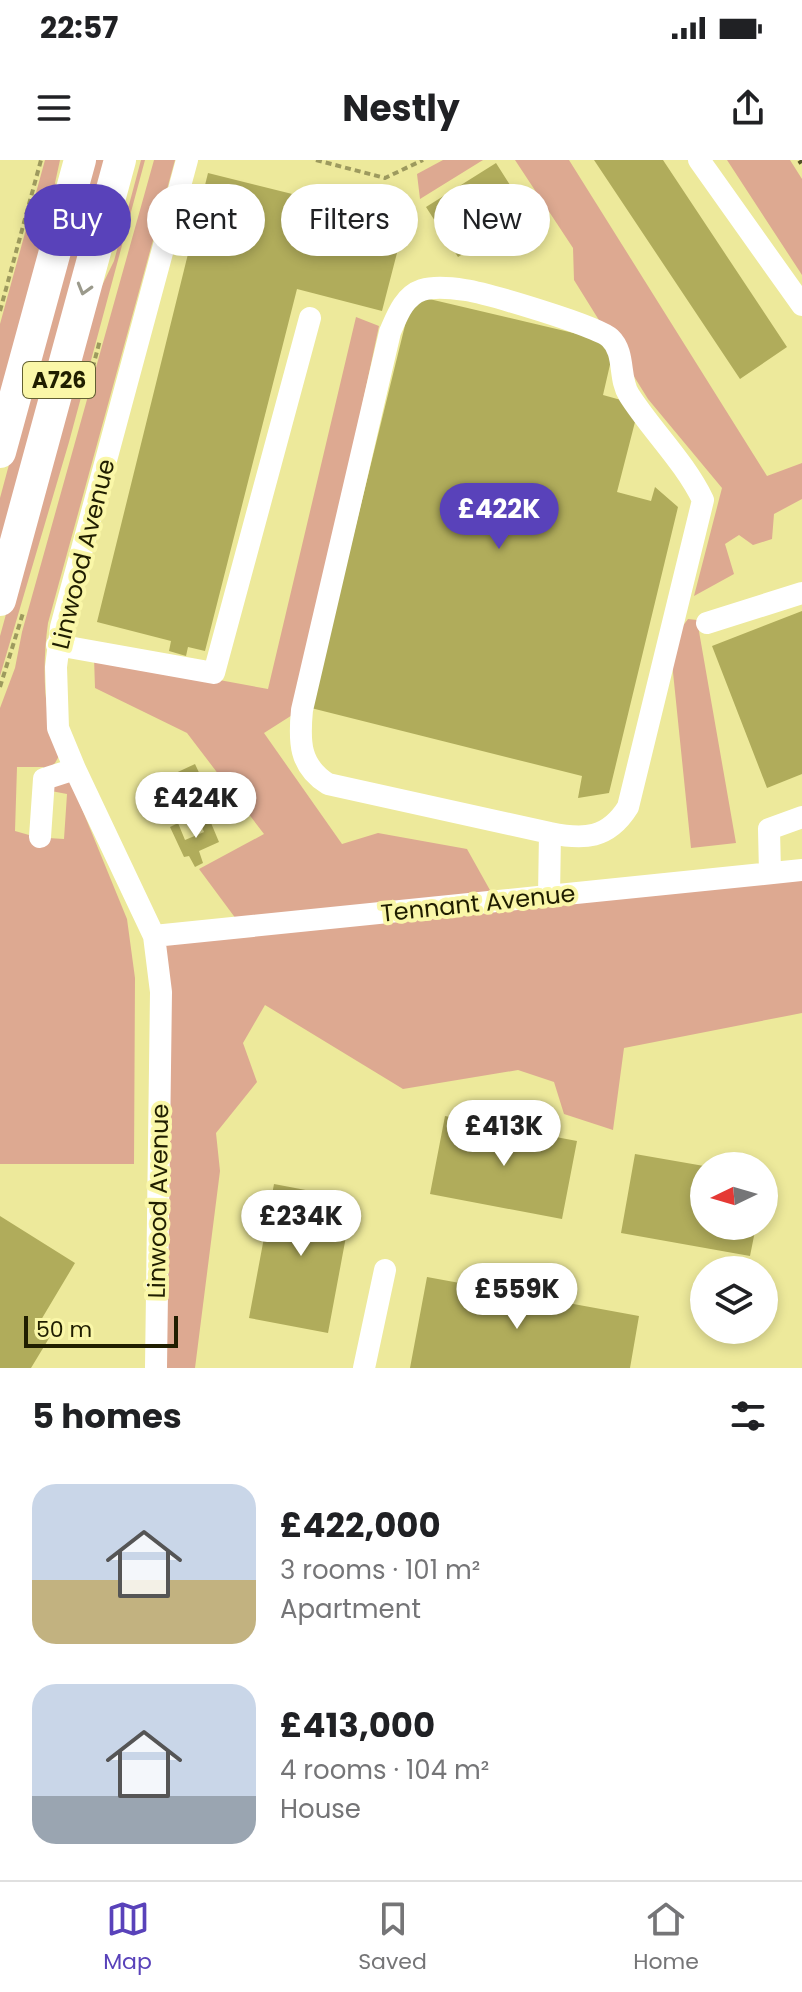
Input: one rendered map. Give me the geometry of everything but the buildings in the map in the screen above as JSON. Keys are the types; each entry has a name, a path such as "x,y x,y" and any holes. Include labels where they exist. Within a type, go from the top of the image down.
{"highway":[{"name":"A726","path":"0,452 80,160"},
{"name":"A726","path":"0,600 120,160"}],"street":[{"name":"Linwood Avenue","path":"156,1368 161,992 154,936 58,728 56,667 57,645 187,160"},
{"path":"699,160 802,305"},
{"path":"440,287 467,290 589,326 610,337 620,356 627,392 694,481 703,500 628,807 612,828 600,833 587,837 550,833 328,784 315,776 301,751 302,710 390,332 409,297 422,290 440,287"},
{"path":"57,645 214,673 310,318"},
{"path":"707,623 802,593"},
{"path":"40,837 44,779 75,769"},
{"path":"770,873 769,829 802,817"},
{"path":"549,896 550,833"},
{"name":"Tennant Avenue","path":"154,936 802,870"},
{"path":"364,1368 385,1270"}],"path":[{"path":"0,311 41,160"},
{"path":"316,160 385,178 423,160"}],"shaded area":[{"path":"45,160 60,160 56,184 38,184"},
{"path":"91,160 108,160 101,184 85,184"},
{"path":"141,160 145,160 131,212 131,197"},
{"path":"154,160 175,160 168,184 147,184"},
{"path":"443,160 483,160 444,184 434,184 434,190 420,199 417,174"},
{"path":"515,160 569,160 767,476 802,463 802,499 774,514 772,539 753,545 739,535 725,544 734,574 694,596 722,488 648,399 574,280 573,248 550,213 550,184 531,184"},
{"path":"727,160 790,160 802,179 802,275"},
{"path":"147,185 149,256 48,623 45,690 59,756 46,771 43,767 17,767 15,831 29,835 31,843 47,845 48,838 64,839 67,794 51,791 51,782 71,782 127,919 135,978 134,1164 0,1164 0,708 15,668 22,632 127,256 131,256 131,242"},
{"path":"24,237 24,256 43,256 0,411 0,324"},
{"path":"65,256 81,256 0,551 0,498"},
{"path":"115,256 119,256 69,442 0,676 0,636 90,310"},
{"path":"356,317 379,326 297,712 264,733 342,844 378,833 467,849 500,908 802,875 802,1013 624,1048 613,1130 564,1114 554,1082 518,1070 403,1089 265,1005 243,1043 257,1082 216,1133 220,1171 195,1368 156,1368 154,936 242,927 199,869 264,834 187,733 95,688 94,657 268,689"},
{"path":"688,619 697,620 736,843 691,848 670,643"}]}
